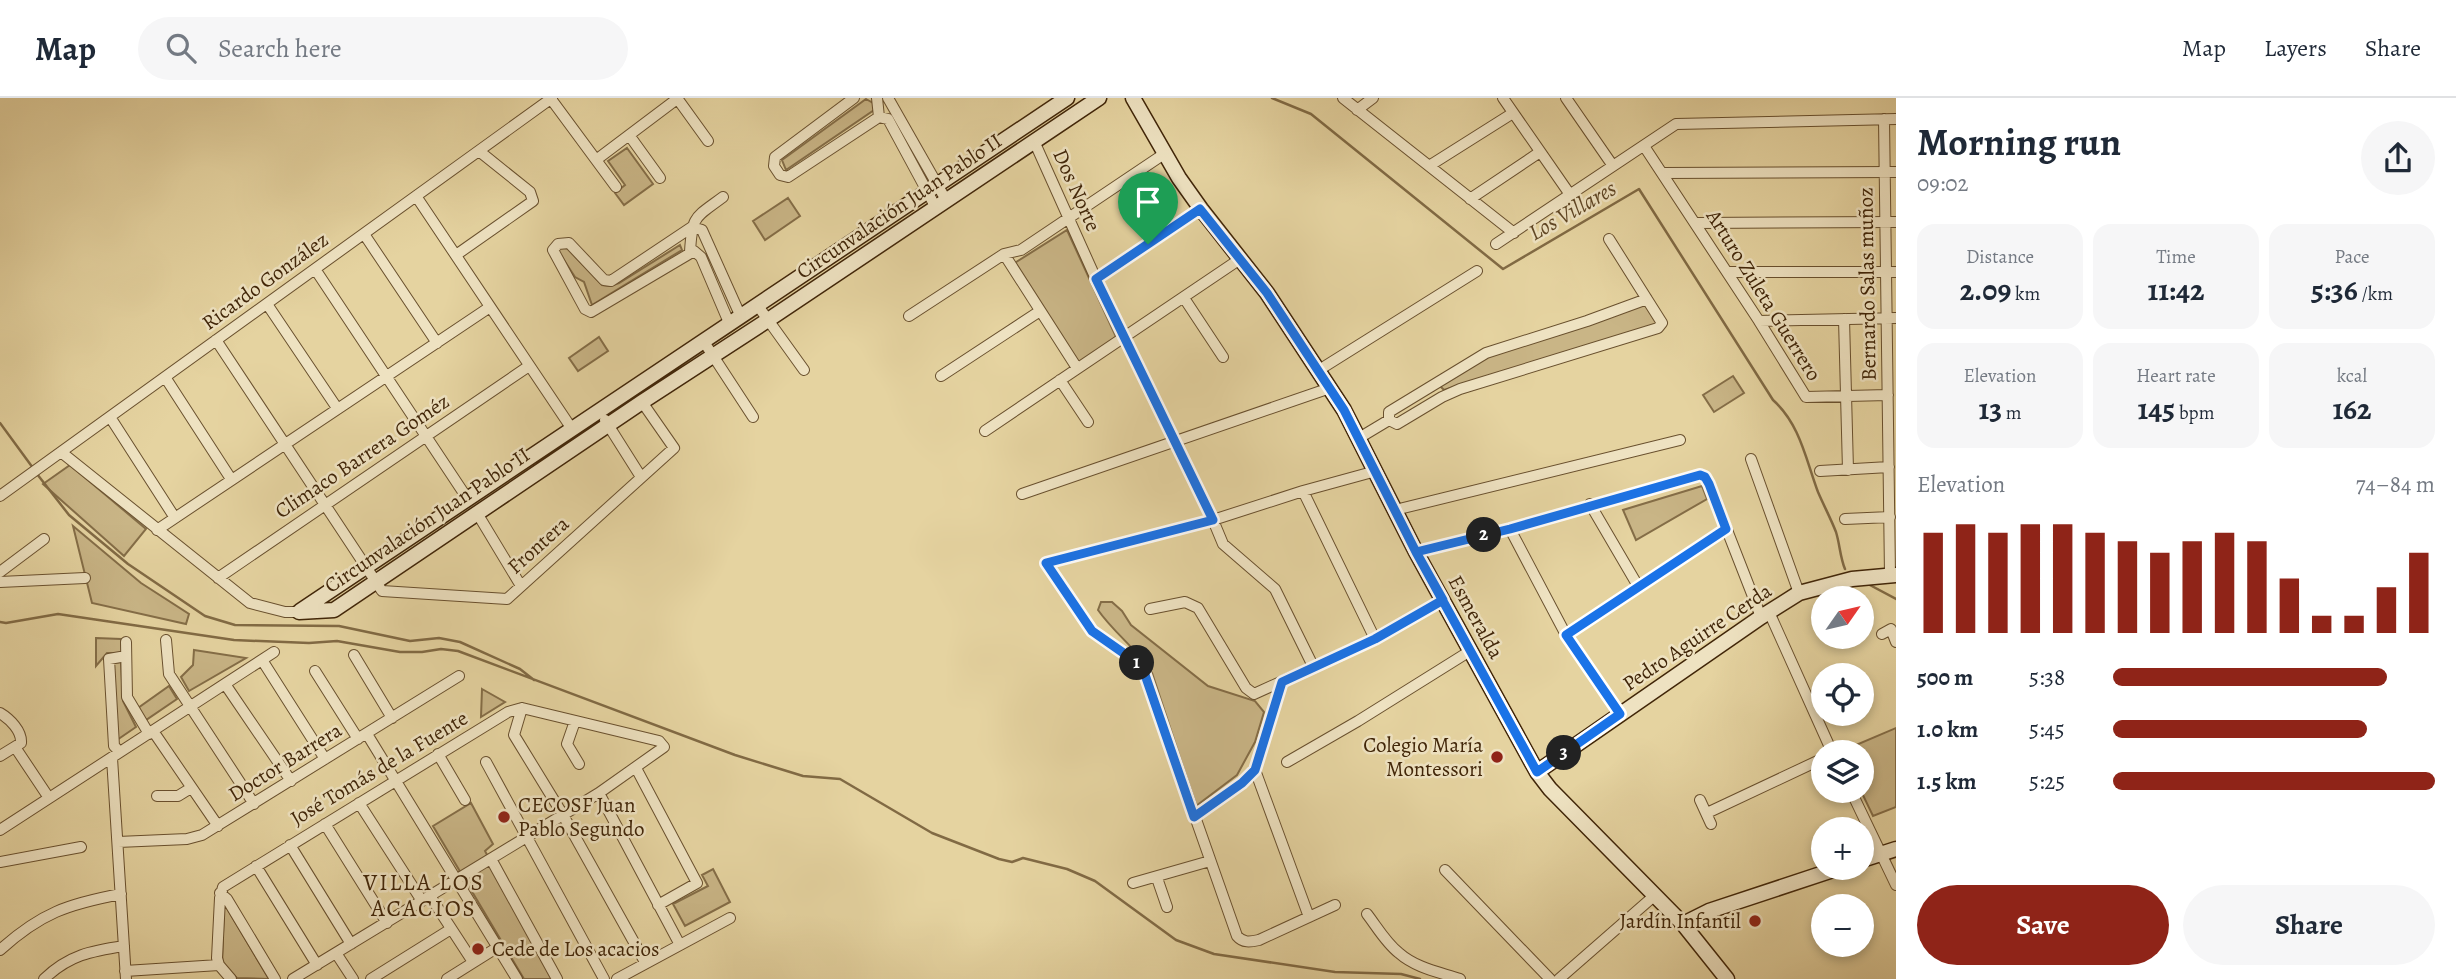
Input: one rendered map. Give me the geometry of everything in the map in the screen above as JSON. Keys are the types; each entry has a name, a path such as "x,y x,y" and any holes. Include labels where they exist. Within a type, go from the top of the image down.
{"street":[{"path":"552,98 616,187"},
{"name":"Ricardo González","path":"0,496 552,98"},
{"path":"854,98 775,157 774,166 780,175 788,177 879,117 888,119 940,203"},
{"path":"877,98 879,117"},
{"path":"888,98 932,189"},
{"name":"Circunvalación Juan Pablo II","path":"370,573 467,498 1067,98"},
{"name":"Circunvalación Juan Pablo II","path":"299,612 477,513 1099,98"},
{"name":"Esmeralda","path":"1133,98 1164,154 1200,209 1267,293 1330,388 1359,438 1416,552 1537,772 1550,789 1683,924 1721,977"},
{"path":"1343,98 1514,233"},
{"path":"1357,110 1373,98"},
{"path":"1503,98 1571,195"},
{"path":"1566,98 1613,166"},
{"path":"596,160 677,99 708,141"},
{"path":"1429,166 1513,113"},
{"path":"1496,244 1676,124 1896,118"},
{"name":"Bernardo Salas muñoz","path":"1884,119 1891,172 1892,372 1888,395 1892,426 1893,575"},
{"path":"629,135 660,178"},
{"name":"Dos Norte","path":"1034,141 1096,279 1223,544 1275,589 1313,666"},
{"name":"Arturo Zuleta Guerrero","path":"1644,146 1759,321 1805,397 1888,395"},
{"path":"456,255 533,202 530,192 479,151"},
{"path":"1470,199 1540,152"},
{"path":"909,316 1004,254 1021,250 1164,154"},
{"path":"1662,173 1891,172"},
{"path":"416,196 572,429"},
{"path":"690,252 691,228 695,218 723,197"},
{"path":"1096,279 1200,209"},
{"path":"1696,223 1891,222"},
{"path":"697,227 702,230 736,321 697,253 690,252 599,309 589,312 553,250 558,244 569,243 604,281 611,281 691,228 697,227"},
{"path":"364,234 437,343"},
{"path":"1389,420 1397,425 1442,397 1658,328 1662,323 1609,239"},
{"path":"1004,254 1077,368"},
{"path":"985,431 1240,259"},
{"path":"314,269 467,498"},
{"path":"1319,370 1477,271"},
{"path":"1727,272 1891,272"},
{"path":"1184,298 1223,357"},
{"path":"1389,420 1389,412 1486,353 1647,299"},
{"path":"267,304 337,408"},
{"path":"758,306 804,370"},
{"path":"157,530 490,307"},
{"path":"941,376 1040,311"},
{"path":"1759,321 1891,318"},
{"path":"1844,319 1848,470"},
{"path":"216,340 370,573"},
{"path":"704,342 753,417"},
{"name":"Climaco Barrera Goméz","path":"218,578 529,366"},
{"path":"165,377 231,479"},
{"path":"1060,380 1088,422"},
{"path":"1434,384 1442,397"},
{"path":"1022,494 1330,388"},
{"name":"Frontera","path":"370,573 382,591 507,599 674,448 642,402"},
{"path":"599,410 641,477"},
{"path":"110,417 175,518"},
{"path":"1359,438 1389,420"},
{"path":"1395,510 1679,440"},
{"path":"61,452 250,603 285,612 299,612"},
{"path":"1751,459 1799,593"},
{"path":"1820,471 1848,470 1891,474"},
{"path":"1335,905 1259,940 1248,942 1237,936 1142,666 1092,631 1046,563 1213,520 1376,471"},
{"path":"1416,552 1510,529 1590,504 1700,475 1705,477 1765,615 1826,740"},
{"path":"1303,491 1375,639"},
{"path":"1590,504 1637,586"},
{"path":"477,513 521,586"},
{"path":"1845,519 1892,522"},
{"path":"1510,529 1566,635 1620,714"},
{"path":"1566,635 1726,529"},
{"path":"0,572 44,539"},
{"name":"Pedro Aguirre Cerda","path":"1537,772 1799,593 1852,579 1893,575"},
{"path":"0,582 85,578"},
{"path":"1150,609 1185,602 1198,608 1254,694 1375,639 1443,600"},
{"path":"1882,634 1891,629 1896,642"},
{"path":"166,640 169,674 254,804"},
{"path":"126,642 127,697 218,826"},
{"path":"1287,762 1470,651"},
{"path":"0,830 274,652"},
{"path":"354,655 392,718"},
{"path":"126,656 108,659 116,755 125,975 219,965"},
{"path":"262,660 325,759"},
{"path":"315,671 396,780 517,979"},
{"name":"Doctor Barrera","path":"118,842 187,839 202,835 459,676"},
{"path":"1194,817 1242,783 1255,770 1282,682"},
{"path":"225,684 291,781"},
{"path":"293,979 304,976 336,953 458,880 528,836 563,815 599,793 664,747 659,741 522,708 514,735 563,815 645,962"},
{"name":"José Tomás de la Fuente","path":"220,893 223,887 438,754 508,712 522,708"},
{"path":"0,713 9,718 21,738 21,743 0,756"},
{"path":"575,721 567,744 579,764"},
{"path":"15,747 49,798"},
{"path":"438,754 465,800"},
{"path":"486,762 604,979"},
{"path":"1707,813 1811,764"},
{"path":"636,768 697,883 659,905"},
{"path":"1255,770 1309,917"},
{"path":"157,796 178,796 191,788"},
{"path":"599,793 680,945"},
{"path":"1700,800 1712,824"},
{"path":"359,803 473,962"},
{"path":"1858,803 1889,852 1896,885"},
{"path":"325,824 387,923"},
{"path":"290,845 351,944"},
{"path":"0,862 81,848"},
{"path":"491,859 557,979"},
{"path":"1133,883 1210,861"},
{"path":"256,866 317,965"},
{"path":"1445,870 1550,979"},
{"path":"1683,924 1709,911 1811,877"},
{"path":"1157,878 1167,907"},
{"path":"220,893 217,958 219,965 232,979"},
{"path":"220,893 227,899 275,979"},
{"path":"2,944 55,911 83,901 121,894"},
{"path":"1559,979 1654,896"},
{"path":"1367,914 1397,952 1408,960 1421,967 1460,979"},
{"path":"617,979 730,918"},
{"path":"371,979 451,929"},
{"path":"44,979 55,969 87,952 124,946"},
{"path":"447,979 499,947"},
{"path":"336,953 353,979"}],"shaded area":[{"path":"866,99 877,108 786,170 782,160"},
{"path":"627,148 653,184 624,205 615,193 625,185 608,161"},
{"path":"788,198 800,216 765,240 753,221"},
{"path":"1067,230 1117,339 1077,365 1013,264"},
{"path":"680,245 682,250 592,305 584,282 575,277 558,251 560,247 566,247 602,285 610,286"},
{"path":"1646,303 1657,321 1656,325 1444,390 1438,384 1489,354"},
{"path":"599,337 608,351 578,371 569,358"},
{"path":"1733,376 1744,393 1714,412 1703,395"},
{"path":"70,465 146,529 124,556 43,484"},
{"path":"1702,486 1707,499 1636,540 1623,510"},
{"path":"73,526 141,583 189,614 186,624 92,603"},
{"path":"1101,602 1112,602 1131,625 1208,686 1255,701 1264,712 1255,742 1237,775 1196,806 1152,673 1098,610"},
{"path":"96,638 121,639 122,653 107,653 96,666"},
{"path":"194,650 246,658 189,691 181,677 193,665"},
{"path":"121,662 123,701 136,727 117,740 112,663"},
{"path":"169,686 177,699 146,720 138,708"},
{"path":"482,689 505,702 481,717"},
{"path":"1896,728 1896,807 1873,816 1867,803 1874,803 1874,740 1868,740"},
{"path":"471,803 493,844 485,851 553,979 524,979 433,826"},
{"path":"713,869 730,902 685,926 673,904 708,886 702,875"},
{"path":"224,903 269,979 237,978 222,965"}],"waterway":[{"name":"Los Villares","path":"1272,98 1311,114 1503,269 1639,189 1773,400 1796,431 1836,532 1845,569"},
{"path":"0,423 33,468"},
{"path":"37,474 69,515 128,564 205,616 235,625 339,626 410,641 439,638 460,642 520,669 534,680"},
{"path":"1868,584 1896,599"},
{"path":"0,622 58,614 234,640 309,643 337,641 400,652 441,649 458,651 735,755 803,776 840,779 932,833 999,859 1012,862 1023,858 1067,869 1095,881 1176,940 1214,954 1335,972 1401,974 1420,979"}],"place":[{"name":"Colegio María Montessori","path":"1497,757"},
{"name":"CECOSF Juan Pablo Segundo","path":"504,817"},
{"name":"Jardín Infantil","path":"1755,921"},
{"name":"Cede de Los acacios","path":"478,949"}],"district":[{"name":"VILLA LOS ACACIOS","path":"424,895"}],"route":[{"path":"1148,244 1096,279 1213,520 1046,563 1092,631 1142,666 1194,817 1242,783 1255,770 1282,682 1375,639 1443,600 1416,552 1510,529 1590,504 1700,475 1705,477 1709,484 1726,529 1566,635 1620,714 1537,772 1416,552 1344,410 1267,293 1200,209 1148,244"}]}
